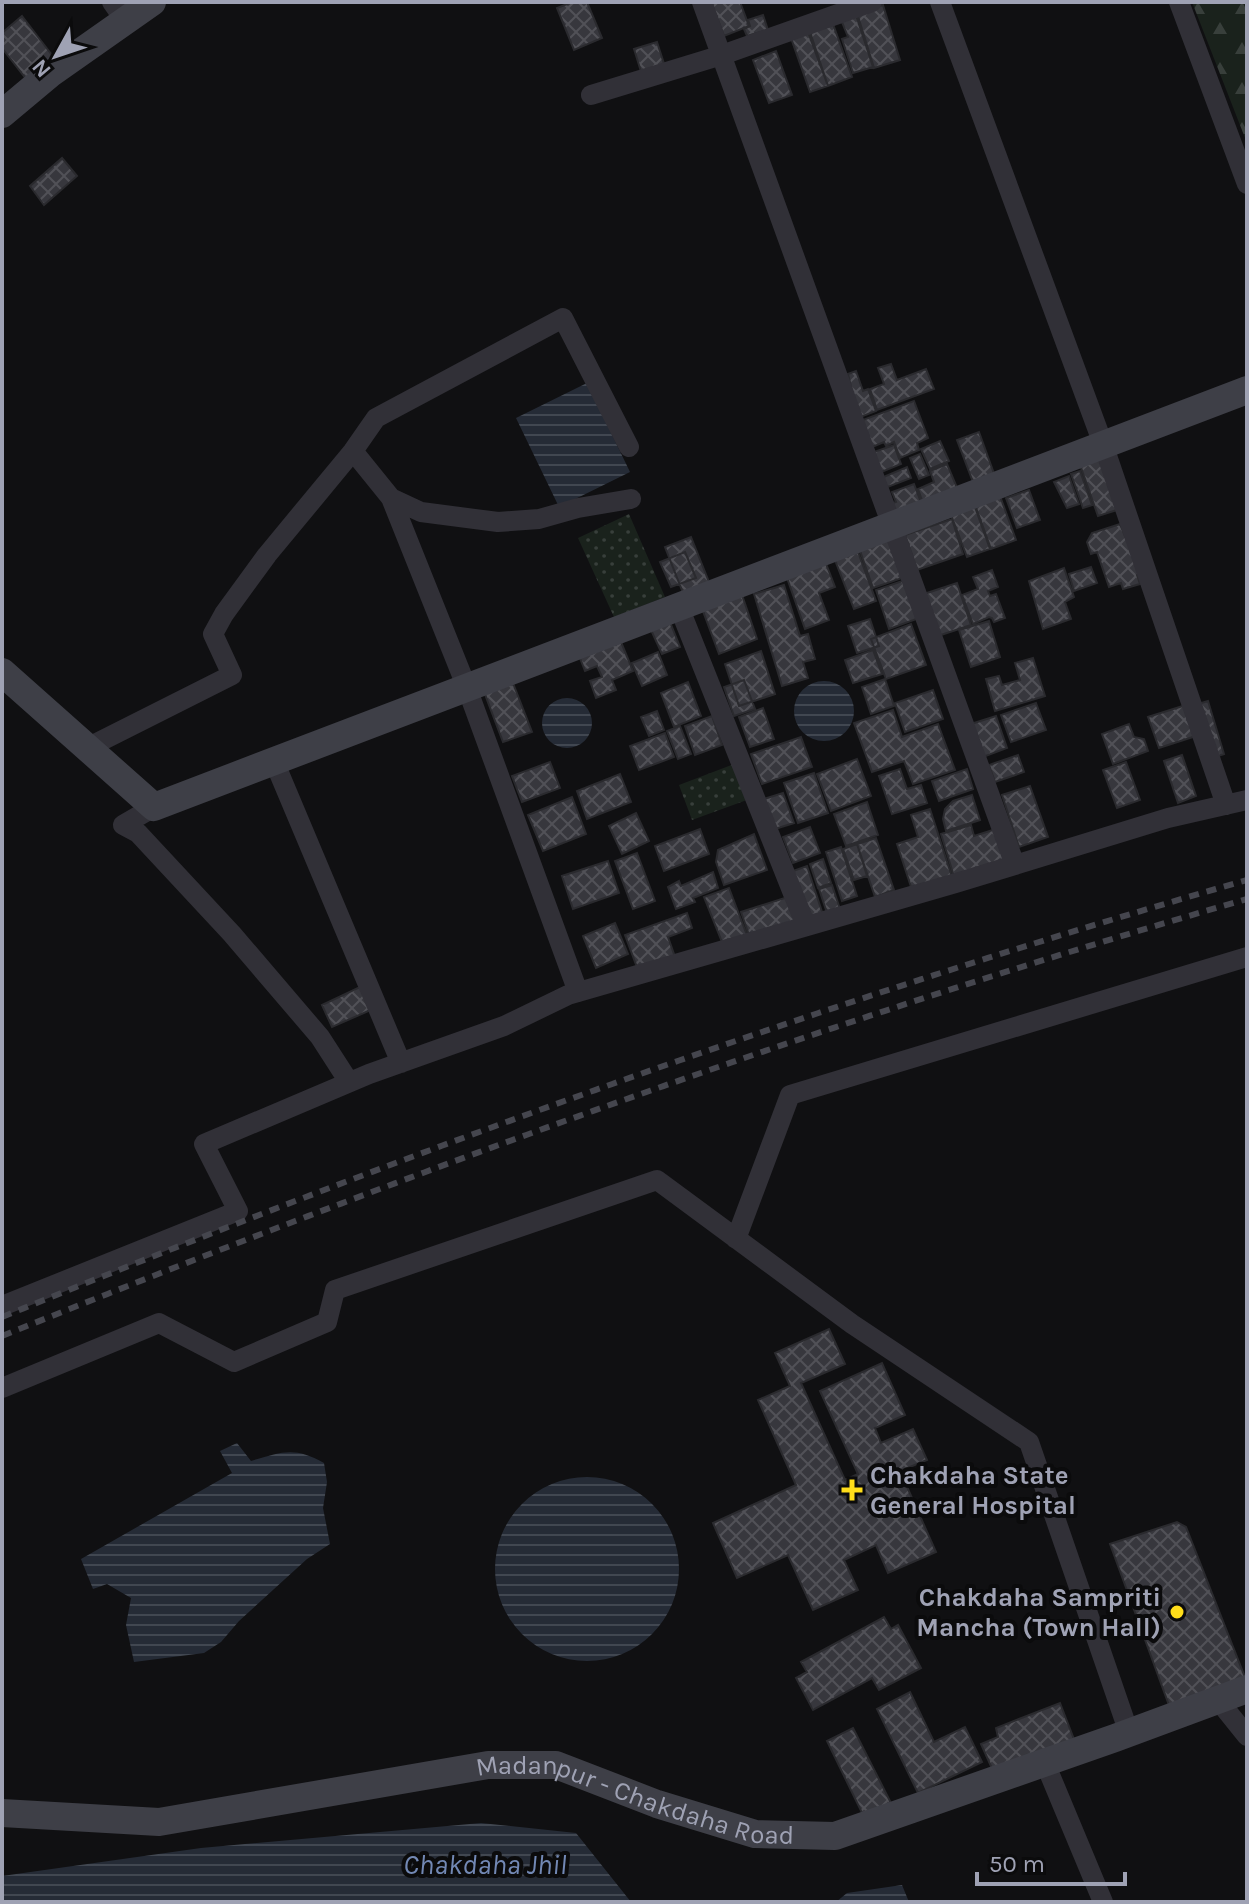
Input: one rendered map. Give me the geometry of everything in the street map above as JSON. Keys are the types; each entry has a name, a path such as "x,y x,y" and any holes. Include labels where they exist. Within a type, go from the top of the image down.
{"main road":[{"path":"2,114 119,12 152,2"},
{"path":"2,672 154,807 1247,390"},
{"name":"Madanpur - Chakdaha Road","path":"2,1813 159,1822 488,1765 556,1765 657,1804 755,1834 835,1836 1247,1689"}],"street":[{"path":"702,2 1015,865"},
{"path":"591,95 722,55 872,2"},
{"path":"940,2 1103,444 1226,805"},
{"path":"1179,2 1247,184"},
{"path":"87,748 232,675 213,634 224,614 376,418 563,318 629,447"},
{"path":"353,451 391,498 467,688 578,992"},
{"path":"391,498 421,512 498,522 539,519 578,508 631,499"},
{"path":"679,607 806,926"},
{"path":"274,761 401,1063"},
{"path":"2,1306 238,1211 204,1144 349,1082 504,1026 578,992 1168,818 1247,800"},
{"path":"154,807 123,825 138,833 232,934 320,1037 349,1082"},
{"path":"736,1239 790,1095 1247,957"},
{"path":"2,1388 159,1323 234,1362 327,1322 335,1290 657,1180 852,1324 1029,1442 1129,1733"},
{"path":"1218,1700 1247,1736"},
{"path":"1045,1763 1103,1902"}],"green space":[{"path":"1192,2 1247,2 1247,143"},
{"path":"629,514 665,597 614,617 578,538"},
{"path":"742,761 755,797 692,820 679,785"}],"water":[{"path":"587,383 630,472 559,507 516,418"},
{"path":"824,681 845,690 854,711 845,732 824,741 803,732 794,711 803,690"},
{"path":"567,698 584,706 592,723 584,740 567,748 550,740 542,723 550,706"},
{"path":"237,1443 251,1461 288,1452 304,1454 324,1463 327,1482 323,1508 330,1544 307,1559 239,1621 221,1642 204,1653 134,1662 126,1625 131,1598 107,1584 93,1589 81,1559 232,1473 220,1451"},
{"path":"587,1477 622,1484 652,1504 672,1534 679,1569 672,1604 652,1634 622,1654 587,1661 552,1654 522,1634 502,1604 495,1569 502,1534 522,1504 552,1484"},
{"name":"Chakdaha Jhil","path":"481,1823 576,1833 631,1902 2,1902 2,1876 201,1848"},
{"path":"902,1885 909,1902 836,1902 847,1893"}],"building":[{"path":"572,2 587,2 602,38 574,50 557,8"},
{"path":"711,2 740,2 749,26 724,36"},
{"path":"883,5 900,60 874,68 857,13"},
{"path":"855,12 873,67 853,73 842,39 848,37 842,22"},
{"path":"763,15 768,30 747,36 744,29 750,26 748,20"},
{"path":"22,16 55,59 27,80 2,48 2,33"},
{"path":"833,24 852,77 828,86 810,32"},
{"path":"808,32 828,86 810,92 791,38"},
{"path":"657,42 666,70 643,78 634,49"},
{"path":"776,51 792,95 769,103 753,60"},
{"path":"62,158 77,176 44,205 30,186"},
{"path":"891,364 897,380 926,369 934,389 877,410 870,389 884,384 878,368"},
{"path":"856,371 863,391 868,389 876,411 858,418 848,374"},
{"path":"914,401 928,438 917,443 919,450 900,458 894,442 886,446 884,442 870,448 860,421"},
{"path":"979,432 997,482 976,490 957,440"},
{"path":"940,441 949,461 930,469 921,449"},
{"path":"894,445 901,464 879,473 871,453"},
{"path":"1099,451 1120,509 1098,516 1078,459"},
{"path":"920,454 929,475 919,479 910,458"},
{"path":"947,464 958,490 925,509 918,489 934,482 930,471"},
{"path":"907,467 911,478 885,488 881,478"},
{"path":"1080,471 1092,505 1083,508 1071,474"},
{"path":"1069,476 1079,504 1067,508 1054,482"},
{"path":"914,484 924,510 894,522 887,505 896,502 892,492"},
{"path":"1029,490 1040,520 1017,528 1006,498"},
{"path":"1000,496 1016,540 991,549 975,505"},
{"path":"975,507 990,549 967,557 951,515"},
{"path":"952,519 963,554 917,570 905,535"},
{"path":"1120,524 1141,573 1137,575 1140,584 1123,589 1121,583 1109,587 1097,552 1091,554 1087,542 1092,533"},
{"path":"893,533 908,576 873,588 858,545"},
{"path":"691,537 711,587 685,598 665,547"},
{"path":"685,552 696,578 671,587 660,562"},
{"path":"858,552 876,601 854,609 835,560"},
{"path":"825,561 835,587 819,593 829,620 805,629 786,575"},
{"path":"1091,567 1097,583 1074,591 1069,574"},
{"path":"1064,568 1074,597 1065,602 1071,619 1043,629 1029,581"},
{"path":"992,570 998,587 988,591 990,596 996,594 1005,618 994,622 989,617 973,624 962,595 978,589 973,577"},
{"path":"908,579 922,617 889,629 876,590"},
{"path":"957,583 971,625 935,637 921,595"},
{"path":"784,585 800,636 808,634 815,659 803,662 808,678 782,686 754,594"},
{"path":"740,589 757,639 719,654 700,603"},
{"path":"870,619 879,646 857,653 848,626"},
{"path":"989,621 1000,657 971,667 959,630"},
{"path":"670,622 680,647 662,654 651,630"},
{"path":"911,624 926,665 886,679 871,639"},
{"path":"621,642 633,671 612,680 616,690 596,698 590,681 602,677 597,666 585,671 580,658"},
{"path":"873,650 882,674 853,683 845,660"},
{"path":"761,651 775,694 739,706 725,664"},
{"path":"658,652 667,675 642,686 632,663"},
{"path":"1033,658 1045,696 995,711 986,679 999,676 1002,685 1020,680 1015,663"},
{"path":"511,678 532,732 503,742 483,689"},
{"path":"885,679 894,706 871,714 862,687"},
{"path":"744,680 755,709 734,716 724,687"},
{"path":"688,682 701,716 674,727 661,693"},
{"path":"933,690 943,719 905,732 895,703"},
{"path":"1208,701 1224,754 1215,757 1198,704"},
{"path":"1036,703 1046,730 1011,742 1001,715"},
{"path":"1189,704 1199,735 1159,748 1148,717"},
{"path":"763,708 774,739 750,747 739,717"},
{"path":"893,710 902,737 938,724 955,770 913,784 904,761 872,772 854,723"},
{"path":"657,711 664,730 649,736 641,717"},
{"path":"712,716 722,745 695,755 685,726"},
{"path":"996,716 1007,748 983,757 971,724"},
{"path":"1129,724 1134,737 1144,739 1148,751 1113,764 1102,734"},
{"path":"680,726 691,754 678,759 667,731"},
{"path":"665,733 674,757 639,770 630,746"},
{"path":"801,737 812,767 762,784 751,754"},
{"path":"1018,755 1024,772 995,782 989,765"},
{"path":"1182,755 1196,796 1178,803 1164,761"},
{"path":"857,759 871,796 831,811 817,774"},
{"path":"550,762 560,788 522,802 512,776"},
{"path":"1126,762 1140,800 1117,808 1103,770"},
{"path":"900,769 907,789 921,785 927,803 892,814 879,776"},
{"path":"967,769 973,789 939,801 932,781"},
{"path":"814,773 828,813 798,823 784,783"},
{"path":"620,774 631,802 587,819 577,791"},
{"path":"1030,786 1048,837 1019,847 1002,795"},
{"path":"783,793 794,823 775,829 764,799"},
{"path":"972,795 980,820 946,831 943,819 945,809 953,801"},
{"path":"572,797 586,834 543,851 528,815"},
{"path":"867,802 878,835 846,846 834,814"},
{"path":"930,809 953,880 913,893 897,844 918,837 911,815"},
{"path":"636,813 649,841 622,854 609,826"},
{"path":"971,825 974,836 999,828 1007,851 999,867 955,880 941,834"},
{"path":"810,827 820,853 793,863 783,837"},
{"path":"700,829 709,854 664,871 655,846"},
{"path":"754,834 767,870 724,885 716,862 718,850"},
{"path":"876,838 894,890 875,897 857,844"},
{"path":"857,844 867,876 854,880 843,849"},
{"path":"841,847 857,896 842,901 826,852"},
{"path":"637,853 655,901 633,909 615,861"},
{"path":"823,859 831,883 818,888 810,864"},
{"path":"608,861 619,893 573,909 562,876"},
{"path":"807,866 824,918 808,924 790,872"},
{"path":"713,872 718,888 676,909 668,887 679,881 681,886"},
{"path":"832,885 841,912 828,916 819,889"},
{"path":"729,888 748,938 724,947 704,897"},
{"path":"791,896 800,921 750,938 741,912"},
{"path":"687,913 692,928 668,937 675,957 638,970 625,935"},
{"path":"615,923 628,954 596,968 583,936"},
{"path":"362,986 373,1009 332,1027 322,1005"},
{"path":"829,1329 845,1364 801,1383 845,1480 858,1474 820,1391 882,1363 905,1415 875,1428 881,1443 913,1429 927,1460 900,1471 936,1552 888,1573 876,1545 844,1560 858,1590 813,1610 788,1555 737,1578 713,1523 796,1485 758,1400 790,1386 775,1353"},
{"name":"Chakdaha Sampriti Mancha (Town Hall)","path":"1177,1522 1186,1527 1246,1680 1170,1708 1110,1544"},
{"path":"884,1617 891,1629 898,1625 921,1668 879,1690 872,1678 813,1710 796,1678 807,1672 801,1662"},
{"path":"910,1692 934,1742 965,1727 982,1762 918,1793 877,1709"},
{"path":"1060,1703 1075,1742 994,1773 981,1744 998,1737 996,1728"},
{"path":"853,1728 891,1803 864,1817 827,1741"}],"railway":[{"path":"2,1317 309,1196 619,1082 931,976 1247,880"},
{"path":"2,1336 309,1216 619,1102 931,996 1247,899"}],"place":[{"name":"Chakdaha State General Hospital","path":"852,1490"},
{"name":"Chakdaha Sampriti Mancha (Town Hall)","path":"1177,1612"}]}
